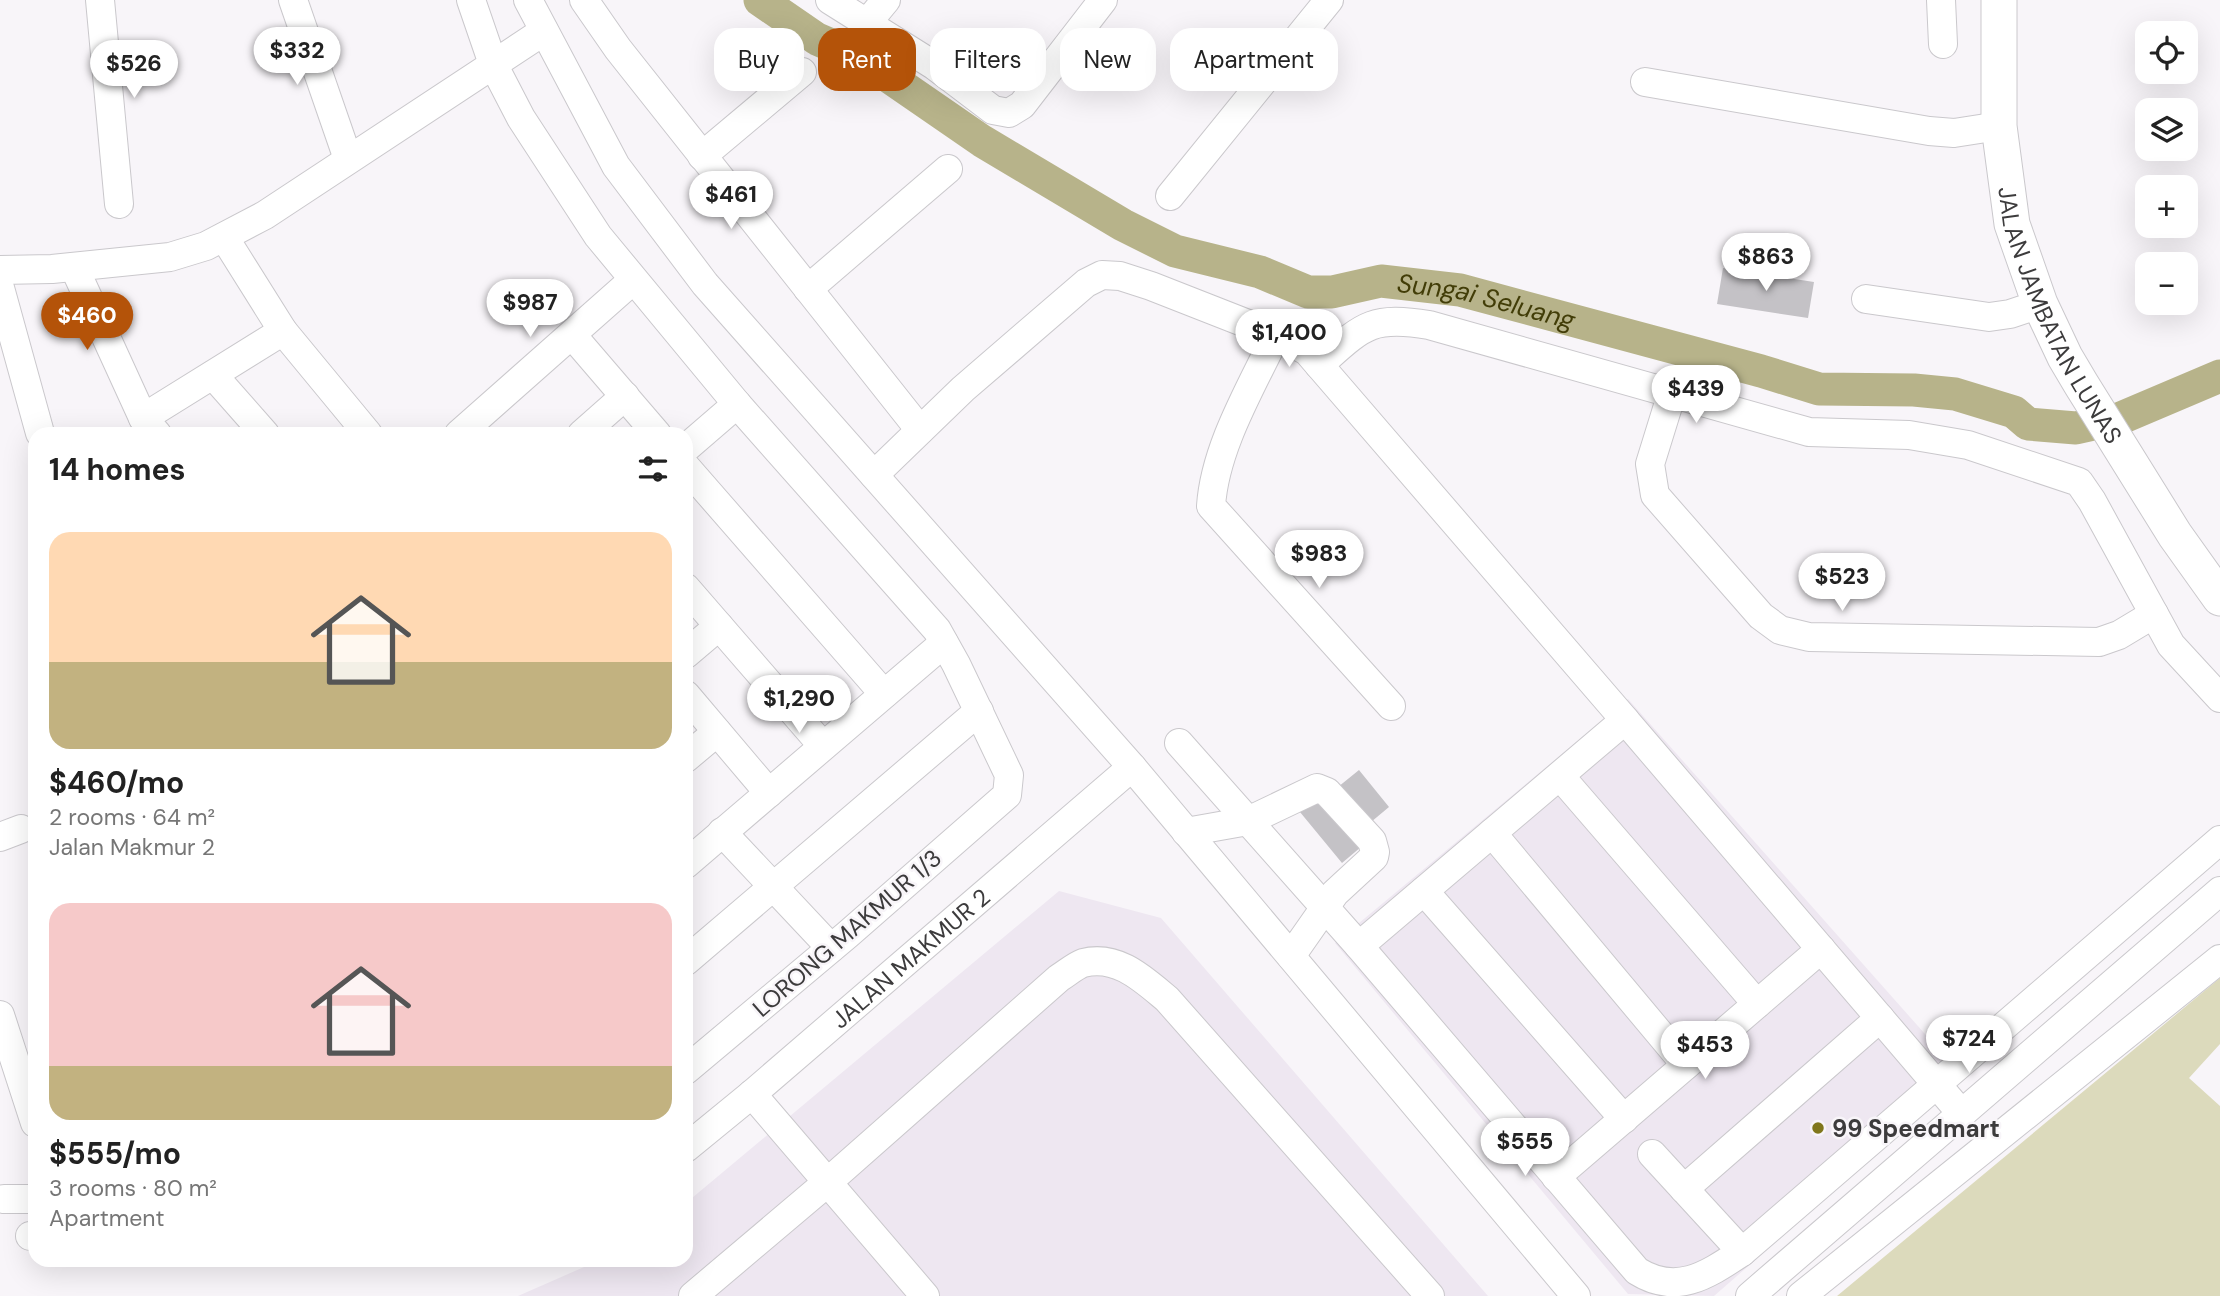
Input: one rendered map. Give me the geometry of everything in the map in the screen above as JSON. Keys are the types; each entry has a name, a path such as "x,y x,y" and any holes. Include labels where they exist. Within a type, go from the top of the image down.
{"main road":[{"name":"JALAN JAMBATAN LUNAS","path":"2000,0 1999,126 2012,223 2040,304 2081,384 2175,535 2219,595"}],"street":[{"path":"100,0 119,204"},
{"path":"293,0 348,159"},
{"path":"471,0 493,64 521,118 598,236 737,404 937,631 979,711 693,955"},
{"path":"528,0 616,166 705,284 1132,767 1576,1296"},
{"path":"584,0 618,49 920,430"},
{"path":"830,0 935,66 993,110 1009,113 1021,104 1103,0"},
{"path":"867,23 886,0"},
{"path":"1170,196 1329,0"},
{"path":"1941,0 1943,44"},
{"path":"0,270 74,267 170,257 206,246 265,215 544,31"},
{"path":"1645,82 1928,131 1954,132 1999,126"},
{"path":"702,156 779,91"},
{"path":"808,289 948,169"},
{"path":"224,237 284,331 362,427"},
{"path":"74,267 150,426 214,375 284,331"},
{"path":"874,475 963,389 1086,283 1102,275 1120,276 1151,286 1276,335 1307,351 1962,1114"},
{"path":"467,427 633,280"},
{"path":"0,288 38,427"},
{"path":"1866,299 1989,317 2010,314 2040,304"},
{"path":"1319,365 1352,336 1376,323 1402,320 1429,325 1809,432 1909,435 1968,445 2079,482 2171,645 2220,698"},
{"path":"572,335 651,427"},
{"path":"1276,335 1220,457 1211,506 1391,706"},
{"path":"214,375 259,427"},
{"path":"1672,393 1650,464 1655,495 1761,616 1780,630 1809,637 2099,642 2119,635 2154,614"},
{"path":"590,427 625,396"},
{"path":"693,442 737,404"},
{"path":"693,475 884,694"},
{"path":"693,596 823,746"},
{"path":"693,648 719,626"},
{"path":"693,858 944,643"},
{"path":"693,703 769,793"},
{"name":"LORONG MAKMUR 1/3","path":"693,1064 1007,795 1009,775 979,711"},
{"path":"1359,946 1625,720"},
{"path":"693,752 717,732"},
{"path":"1179,743 1359,946 1637,1272 1653,1281 1681,1283 1709,1274 1742,1252 2220,840"},
{"name":"JALAN MAKMUR 2","path":"693,1142 1132,767"},
{"path":"1560,776 1757,1004"},
{"path":"1186,832 1248,821 1317,788 1327,792 1372,841 1374,857 1335,893 1291,956"},
{"path":"723,832 831,948"},
{"path":"1492,833 1686,1065"},
{"path":"1424,891 1623,1119"},
{"path":"1750,1296 2220,891"},
{"path":"1556,1177 1821,948"},
{"path":"1801,1296 2220,959"},
{"path":"693,1296 829,1181 1059,978 1081,964 1100,960 1118,964 1138,975 1167,999 1430,1296"},
{"path":"0,1016 28,1102"},
{"path":"1684,1189 1880,1018"},
{"path":"752,1094 926,1296"},
{"path":"1652,1154 1742,1252"},
{"path":"4,1199 28,1199"}],"shaded area":[{"path":"1628,699 1964,1078 1714,1296 1628,1294 1335,943"},
{"path":"1059,891 1161,918 1488,1296 518,1296 584,1267 693,1267 693,1197"},
{"path":"2220,978 2220,1044 2189,1078 2220,1106 2220,1296 1837,1296"}],"building":[{"path":"1723,268 1814,282 1808,318 1717,304"},
{"path":"1359,770 1389,807 1353,837 1361,847 1342,863 1295,806 1322,800"}],"waterway":[{"name":"Sungai Seluang","path":"760,0 817,39 863,59 982,141 1123,225 1175,251 1260,272 1308,292 1332,292 1381,281 1460,290 1819,389 1914,390 1955,394 2014,412 2028,424 2076,428 2121,418 2220,376"}],"place":[{"name":"99 Speedmart","path":"1818,1128"}]}
